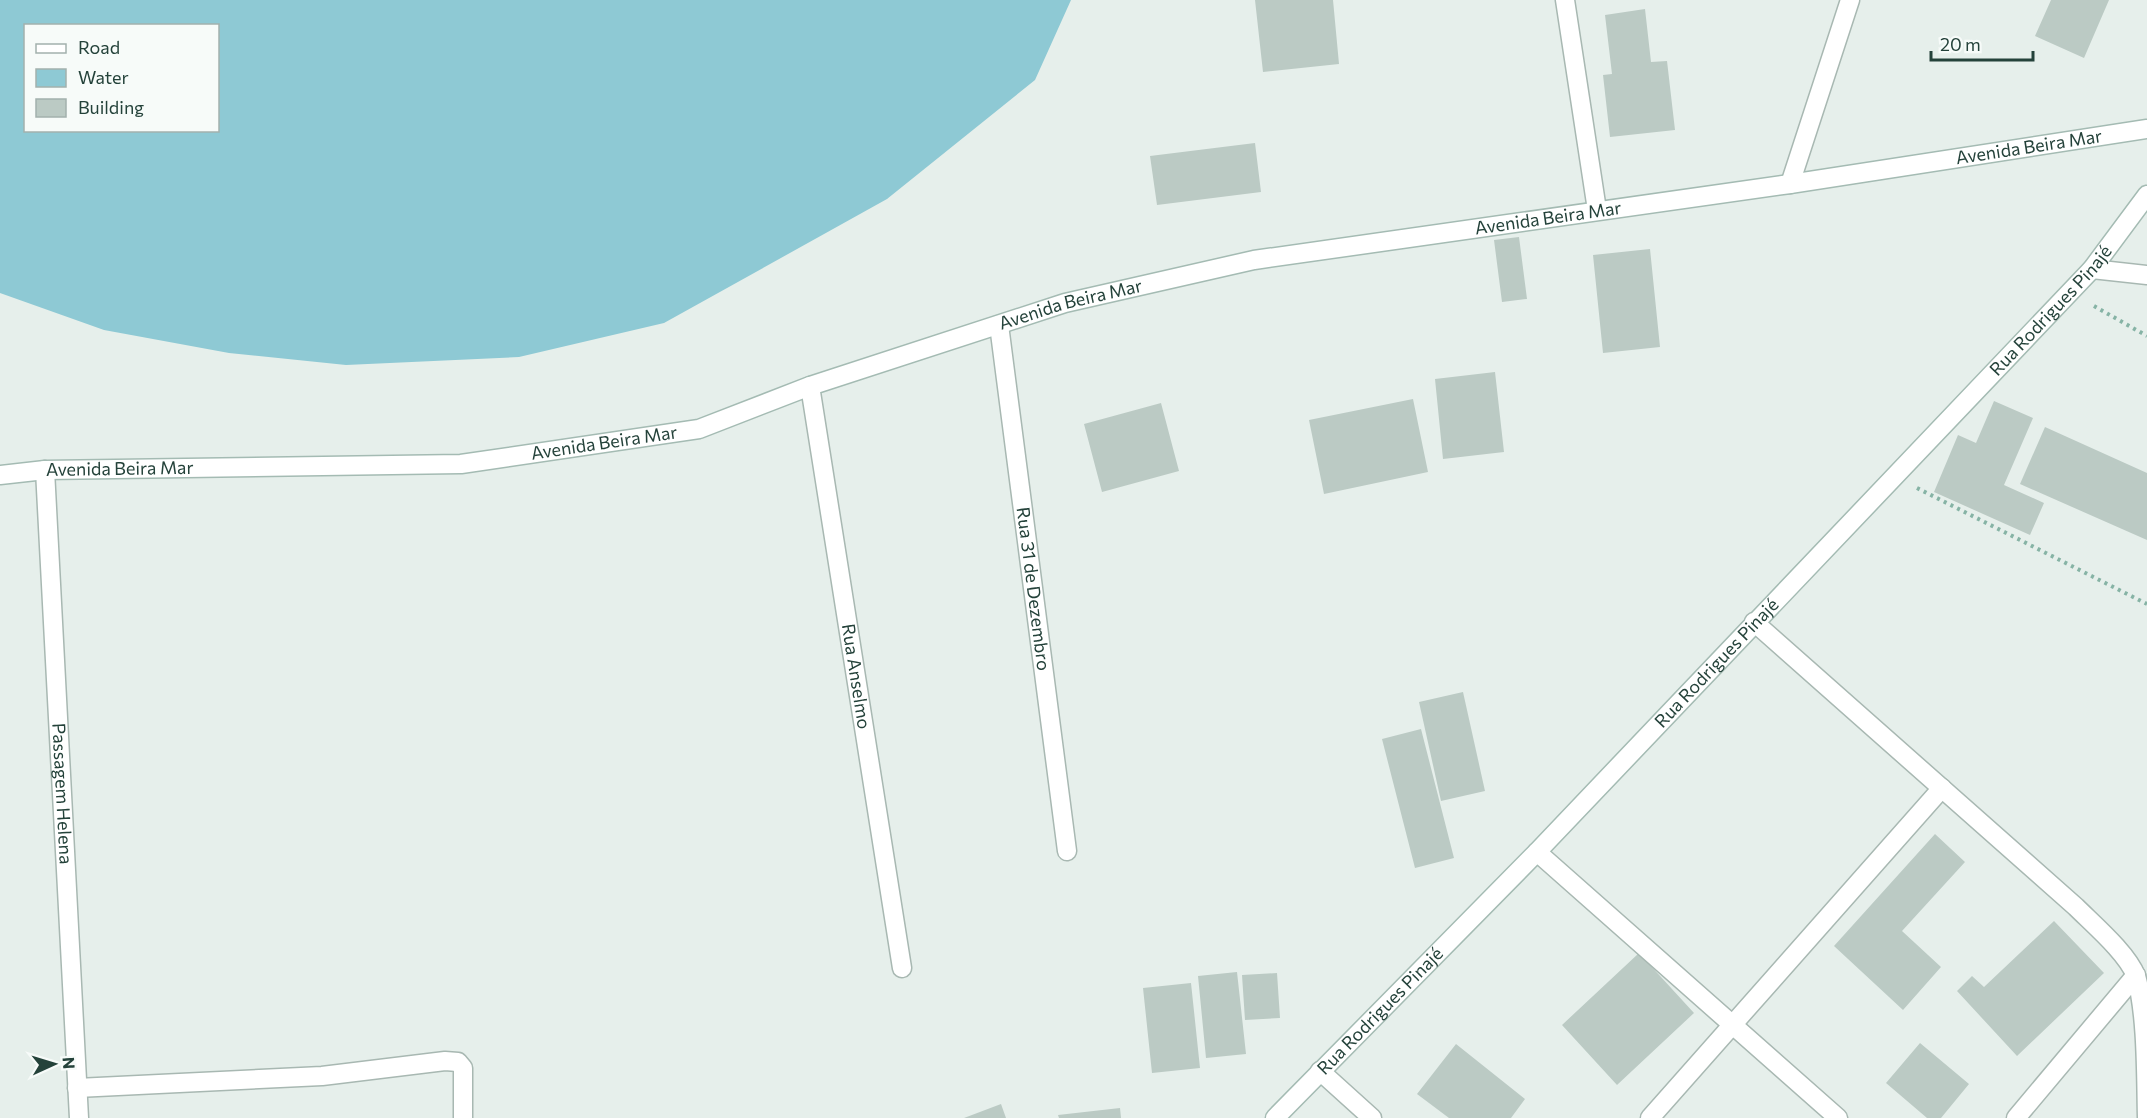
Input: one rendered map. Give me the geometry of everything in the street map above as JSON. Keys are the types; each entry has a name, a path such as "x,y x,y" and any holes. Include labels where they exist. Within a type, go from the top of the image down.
{"street":[{"path":"1565,0 1598,210"},
{"path":"1790,184 1850,0"},
{"name":"Avenida Beira Mar","path":"0,475 45,470 462,464 699,429 810,386 1065,303 1254,260 1790,184 2147,129"},
{"name":"Rua Rodrigues Pinajé","path":"1275,1118 1538,852 1754,622 2092,269 2147,195"},
{"path":"2092,269 2147,275"},
{"name":"Rua 31 de Dezembro","path":"999,325 1067,851"},
{"name":"Rua Anselmo","path":"810,386 902,968"},
{"name":"Passagem Helena","path":"45,470 79,1118"},
{"path":"1754,622 2076,907 2115,946 2136,975 2146,1046 2147,1118"},
{"path":"1650,1118 1942,788"},
{"path":"1538,852 1839,1118"},
{"path":"2016,1118 2136,975"},
{"path":"76,1088 322,1076 445,1061 458,1062 463,1068 463,1118"},
{"path":"1320,1071 1372,1118"}],"path":[{"path":"2070,292 2147,336"},
{"path":"1893,476 2147,604"}],"water":[{"path":"0,0 1071,0 1035,80 887,199 664,323 519,357 346,365 229,353 104,330 0,293"}],"building":[{"path":"1255,0 1333,0 1339,64 1263,72"},
{"path":"2051,0 2109,0 2084,58 2035,36"},
{"path":"1645,9 1651,62 1667,61 1675,130 1610,137 1603,75 1612,74 1605,15"},
{"path":"1255,143 1261,192 1157,205 1150,156"},
{"path":"1519,237 1527,299 1502,302 1494,240"},
{"path":"1650,249 1660,347 1603,353 1593,255"},
{"path":"1495,372 1504,452 1443,459 1435,379"},
{"path":"1413,399 1428,472 1324,494 1309,420"},
{"path":"1994,401 2033,418 2004,485 2044,503 2030,535 1934,492 1958,435 1976,443"},
{"path":"1161,403 1179,471 1102,492 1084,424"},
{"path":"2045,427 2147,473 2147,540 2020,484"},
{"path":"1463,692 1485,791 1441,801 1419,702"},
{"path":"1421,729 1454,858 1415,868 1382,739"},
{"path":"1935,834 1965,862 1902,931 1941,967 1903,1010 1834,946"},
{"path":"2054,921 2104,973 2017,1056 1957,991 1972,976 1984,987"},
{"path":"1639,953 1694,1013 1617,1085 1562,1025"},
{"path":"1237,972 1246,1054 1206,1058 1198,976"},
{"path":"1277,973 1280,1018 1245,1020 1242,975"},
{"path":"1191,983 1200,1068 1152,1073 1143,988"},
{"path":"1920,1043 1969,1084 1941,1118 1927,1118 1886,1083"},
{"path":"1456,1044 1525,1099 1511,1118 1449,1118 1417,1094"},
{"path":"1001,1104 1006,1118 964,1118"},
{"path":"1120,1108 1121,1118 1059,1118 1058,1115"}]}
